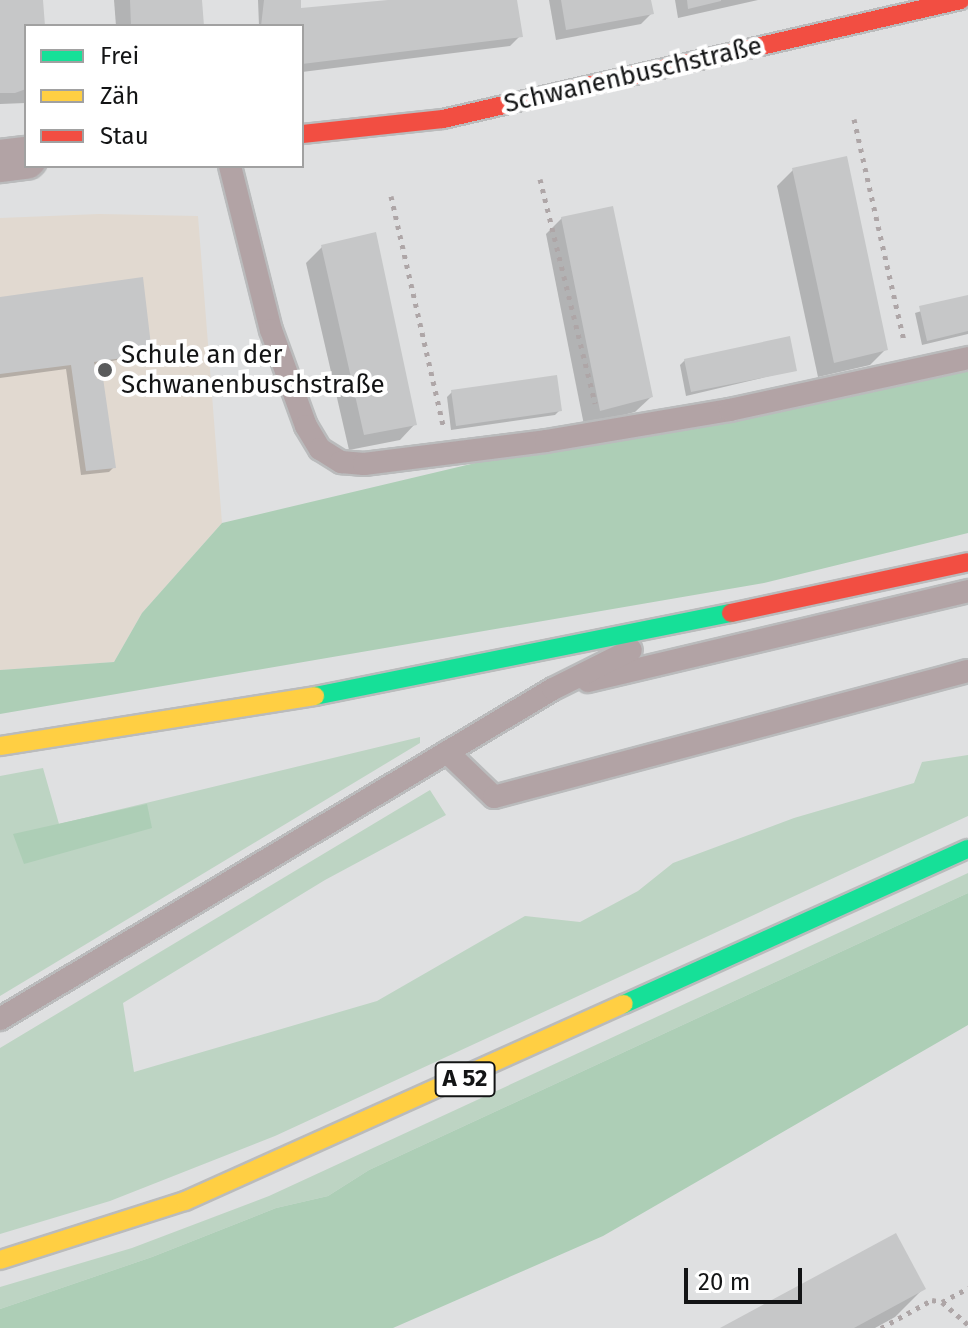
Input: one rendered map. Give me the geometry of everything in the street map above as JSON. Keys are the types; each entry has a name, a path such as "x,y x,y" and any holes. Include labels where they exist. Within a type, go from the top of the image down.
{"main road":[{"name":"Schwanenbuschstraße","path":"304,134 443,119 961,0"},
{"path":"0,746 200,718 680,625 968,562"},
{"name":"A 52","path":"0,1260 185,1201 968,849"}],"street":[{"path":"0,161 24,158"}],"lane":[{"path":"230,168 271,330 320,449 341,462 364,464 601,431 968,358"},
{"path":"553,689 968,591"},
{"path":"0,1019 553,689 680,625"},
{"path":"447,752 494,797 968,671"}],"path":[{"path":"854,119 911,370"},
{"path":"540,179 601,431"},
{"path":"391,196 449,453"},
{"path":"942,1302 968,1288"},
{"path":"881,1328 932,1300 942,1302 968,1325"}],"shaded area":[{"name":"Schule an der Schwanenbuschstraße","path":"99,214 198,216 222,523 142,613 114,662 0,670 0,218"}],"green space":[{"path":"968,359 968,533 764,583 0,714 0,670 114,662 142,613 222,523 581,438"},
{"path":"420,737 420,743 0,996 0,776 43,768 59,824"},
{"path":"968,755 968,816 275,1136 110,1201 0,1234 0,1048 430,790 446,815 325,880 123,1003 134,1072 377,1001 525,916 580,922 638,891 673,863 794,818 914,783 922,762"},
{"path":"147,804 152,828 24,864 13,834"},
{"path":"968,873 968,893 369,1170 328,1196 276,1208 152,1257 0,1309 0,1287 132,1248 269,1196"},
{"path":"968,893 968,1025 603,1236 393,1328 0,1328 0,1309 152,1257 276,1208 328,1196 369,1170"}],"building":[{"path":"0,0 43,0 45,24 24,24 24,90 0,93"},
{"path":"130,0 202,0 204,24 131,24"},
{"path":"264,0 301,0 301,8 388,0 517,0 523,37 304,64 304,24 261,24"},
{"path":"561,0 651,0 654,14 566,30"},
{"path":"687,0 721,0 721,1 688,9"},
{"path":"847,156 888,350 834,363 792,168"},
{"path":"613,206 653,397 600,411 561,217"},
{"path":"376,232 417,425 364,435 321,245"},
{"path":"143,277 152,354 94,362 97,379 103,378 116,468 86,471 71,365 0,374 0,297"},
{"path":"968,295 968,331 927,341 919,306"},
{"path":"790,336 797,371 691,392 684,359"},
{"path":"557,375 562,411 456,426 451,390"},
{"path":"896,1233 926,1289 854,1328 720,1328"}],"traffic: fast":[{"path":"315,696 731,613"},
{"path":"624,1004 968,849"}],"traffic: slow":[{"path":"0,746 315,696"},
{"path":"0,1260 185,1201 624,1004"}],"traffic: jam":[{"path":"304,134 443,119 961,0"},
{"path":"731,613 968,562"}],"place":[{"name":"Schule an der Schwanenbuschstraße","path":"105,370"}]}
